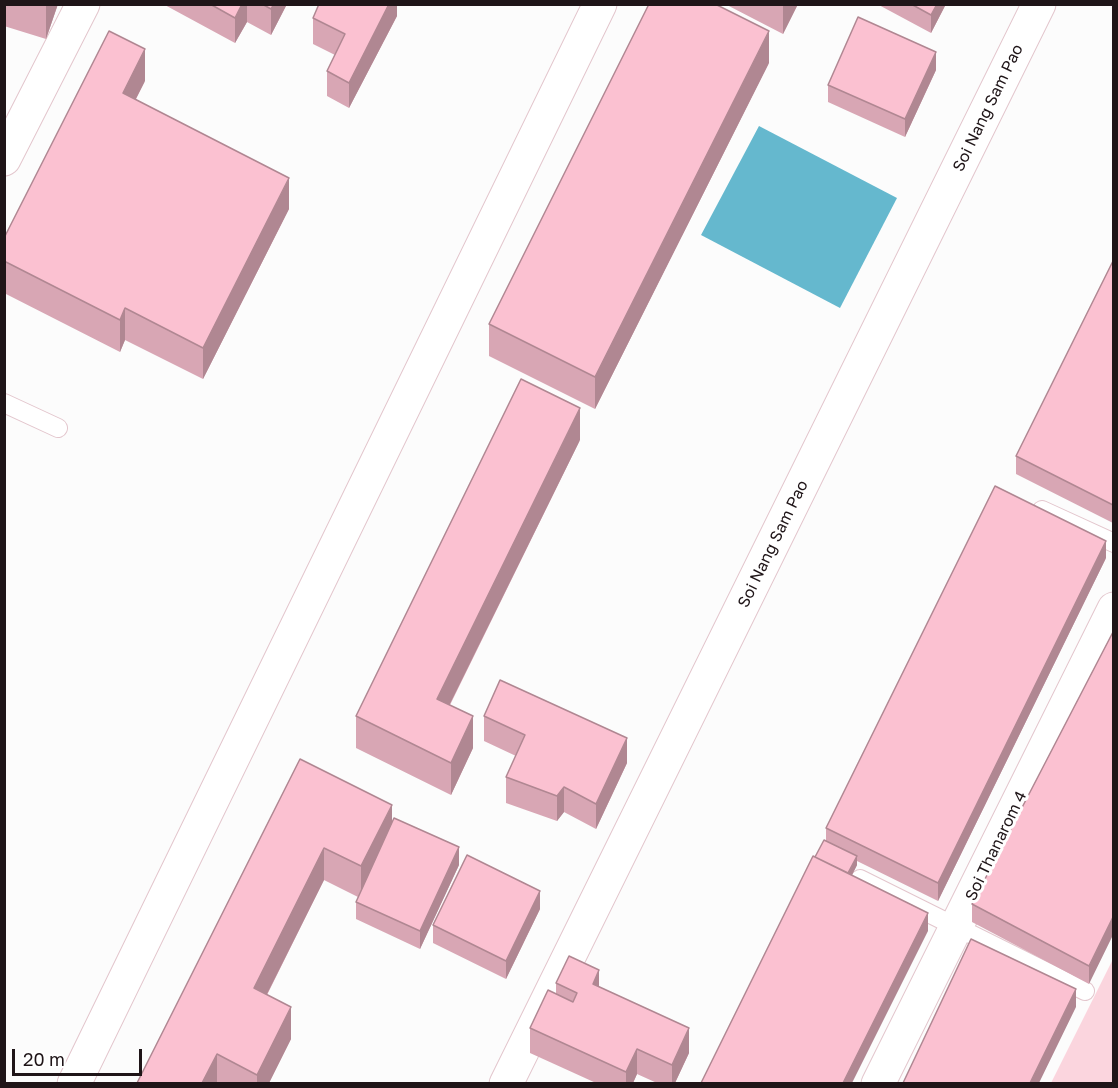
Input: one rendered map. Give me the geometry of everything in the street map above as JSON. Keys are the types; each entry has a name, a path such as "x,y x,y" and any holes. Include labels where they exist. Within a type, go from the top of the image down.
{"street":[{"path":"4,159 83,4"},
{"path":"74,1083 600,4"},
{"name":"Soi Nang Sam Pao","path":"506,1083 1039,4"},
{"name":"Soi Thanarom 4","path":"878,1083 1113,609"}],"lane":[{"path":"4,402 58,428"},
{"path":"1037,507 1113,543"},
{"path":"860,879 957,925 1085,991"}],"shaded area":[{"path":"1113,959 1113,1083 1051,1083"}],"water":[{"path":"759,126 897,198 840,308 701,235"}],"building":[{"path":"210,4 242,4 235,18"},
{"path":"262,4 274,4 271,9"},
{"path":"319,4 389,4 349,83 327,71 345,34 313,18"},
{"path":"649,4 715,4 769,31 595,377 489,324"},
{"path":"911,4 937,4 931,15"},
{"path":"858,17 936,52 905,119 828,85"},
{"path":"109,31 145,49 123,93 289,178 203,348 125,308 120,320 4,261 4,238"},
{"path":"1113,261 1113,505 1016,456"},
{"path":"521,379 580,408 437,699 473,716 451,763 356,716"},
{"path":"995,486 1106,541 938,883 826,828"},
{"path":"1113,632 1113,917 1089,966 972,904"},
{"path":"500,680 627,738 596,804 564,787 557,796 506,777 525,735 484,716"},
{"path":"300,759 392,805 361,866 324,848 254,988 291,1007 257,1075 217,1054 202,1083 137,1083"},
{"path":"394,818 459,847 420,931 356,902"},
{"path":"824,840 857,856 848,873 815,857"},
{"path":"467,855 540,891 506,961 433,925"},
{"path":"813,856 928,913 843,1083 701,1083"},
{"path":"971,939 1076,989 1030,1083 903,1083"},
{"path":"569,956 599,970 593,984 689,1028 672,1065 637,1049 626,1072 530,1028 548,990 573,1002 577,993 556,983"}]}
